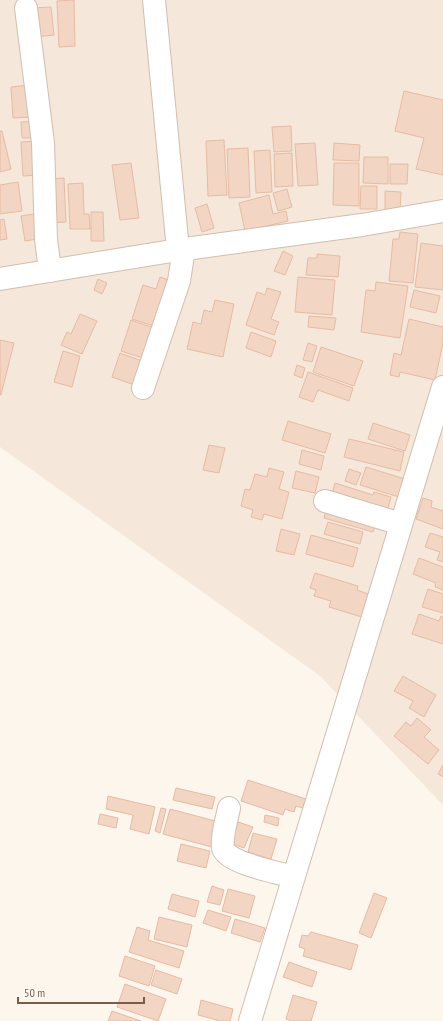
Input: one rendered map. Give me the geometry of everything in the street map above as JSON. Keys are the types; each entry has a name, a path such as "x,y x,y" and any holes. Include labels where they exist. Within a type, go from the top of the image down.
{"street":[{"path":"143,388 179,280 181,250 154,0"},
{"path":"26,8 43,143 46,239 50,271"},
{"path":"0,279 181,250 362,225 443,211"},
{"path":"250,1021 443,387"},
{"path":"325,501 401,524"},
{"path":"229,808 223,848 227,854 244,864 294,877"}],"shaded area":[{"path":"0,0 443,0 443,805 320,676 0,447"}],"building":[{"path":"74,0 75,46 59,47 57,1"},
{"path":"51,7 54,35 34,37 31,8"},
{"path":"30,85 33,117 13,118 11,87"},
{"path":"404,91 443,100 443,175 416,169 424,138 395,131"},
{"path":"37,121 38,138 22,138 21,122"},
{"path":"291,126 292,151 274,152 272,127"},
{"path":"0,131 2,131 11,169 0,172"},
{"path":"224,140 227,195 208,196 206,141"},
{"path":"39,141 40,175 23,176 21,142"},
{"path":"315,143 318,185 298,186 295,144"},
{"path":"334,143 360,145 359,161 333,160"},
{"path":"248,148 250,197 229,198 227,149"},
{"path":"270,150 272,192 256,193 254,151"},
{"path":"292,153 293,186 275,187 274,154"},
{"path":"364,157 388,157 388,184 363,183"},
{"path":"131,163 139,218 120,220 112,165"},
{"path":"334,163 359,163 359,206 333,205"},
{"path":"390,164 408,164 407,184 390,184"},
{"path":"64,178 66,222 50,223 47,179"},
{"path":"18,182 22,211 0,214 0,185"},
{"path":"83,183 84,214 89,214 90,229 70,229 68,184"},
{"path":"361,186 377,186 377,209 360,209"},
{"path":"287,189 292,207 278,211 273,193"},
{"path":"385,191 401,192 400,211 385,211"},
{"path":"269,195 273,214 286,211 288,221 245,231 239,203"},
{"path":"207,204 214,228 202,232 195,208"},
{"path":"91,212 103,212 104,241 91,241"},
{"path":"40,213 44,238 25,241 21,216"},
{"path":"4,219 7,239 0,240 0,220"},
{"path":"400,232 418,234 413,283 389,281 393,239 399,239"},
{"path":"421,243 443,246 443,290 415,287"},
{"path":"283,251 293,256 285,275 274,271"},
{"path":"317,254 340,256 338,277 306,275 308,258 317,258"},
{"path":"160,277 174,282 160,328 132,319 143,285 156,289"},
{"path":"298,277 335,280 332,315 295,312"},
{"path":"98,279 107,283 102,294 94,290"},
{"path":"376,282 408,286 400,338 361,332 366,290 375,291"},
{"path":"267,288 281,292 271,319 279,322 274,335 246,325 257,292 265,295"},
{"path":"414,290 440,296 436,313 410,307"},
{"path":"215,300 234,304 223,357 187,349 193,322 201,324 204,310 212,312"},
{"path":"80,314 97,321 82,354 61,345 67,332 71,334"},
{"path":"309,316 336,318 334,330 308,327"},
{"path":"409,319 443,327 443,343 435,380 400,372 399,377 390,375 394,353 401,355"},
{"path":"131,320 159,330 149,360 121,351"},
{"path":"251,332 276,341 271,357 246,348"},
{"path":"0,340 14,343 1,395 0,395"},
{"path":"308,343 317,346 312,362 303,360"},
{"path":"321,347 363,361 354,386 313,372"},
{"path":"63,351 80,356 72,387 54,382"},
{"path":"120,353 148,363 140,387 112,377"},
{"path":"297,365 305,368 302,378 294,375"},
{"path":"308,372 353,388 349,401 318,390 313,402 299,397"},
{"path":"288,421 331,434 325,453 282,440"},
{"path":"373,423 410,435 405,451 368,439"},
{"path":"349,439 404,452 400,471 344,457"},
{"path":"209,445 225,448 219,473 203,470"},
{"path":"302,450 324,456 321,470 299,464"},
{"path":"366,467 405,479 399,497 360,485"},
{"path":"269,468 284,472 279,489 289,492 282,519 264,514 262,520 251,517 253,510 241,506 245,489 250,490 255,474 267,477"},
{"path":"349,469 361,473 356,485 345,481"},
{"path":"296,471 319,477 315,493 292,488"},
{"path":"335,483 373,495 374,492 391,497 386,515 331,498"},
{"path":"423,498 432,501 431,507 443,511 443,529 416,519"},
{"path":"327,506 377,520 373,532 324,518"},
{"path":"328,522 363,532 360,544 324,534"},
{"path":"281,529 300,534 294,555 276,551"},
{"path":"430,533 443,537 443,562 437,560 440,552 425,547"},
{"path":"311,535 358,548 353,567 306,554"},
{"path":"419,558 443,567 443,590 435,587 436,583 413,574"},
{"path":"315,573 358,586 357,590 371,595 365,618 329,607 331,601 314,596 316,590 310,588"},
{"path":"428,589 443,594 443,613 422,607"},
{"path":"419,614 439,621 441,616 443,617 443,644 412,634"},
{"path":"403,676 436,695 424,717 409,708 413,701 394,691"},
{"path":"417,718 431,730 424,737 439,750 428,764 394,736 406,722 411,726"},
{"path":"443,765 443,777 438,774"},
{"path":"248,780 306,799 303,808 296,806 294,812 285,809 283,815 241,801"},
{"path":"176,788 215,797 212,809 173,800"},
{"path":"108,796 155,807 149,834 130,829 133,815 106,809"},
{"path":"161,808 166,809 160,833 155,831"},
{"path":"170,809 219,822 212,847 163,834"},
{"path":"100,814 118,818 116,828 98,824"},
{"path":"265,815 279,818 278,826 264,822"},
{"path":"238,822 253,827 244,848 230,843"},
{"path":"253,833 277,839 271,859 248,852"},
{"path":"181,844 210,851 206,868 177,861"},
{"path":"212,886 224,890 220,905 207,902"},
{"path":"228,889 255,896 249,918 222,911"},
{"path":"374,893 387,898 371,938 359,933"},
{"path":"172,894 199,901 195,917 168,909"},
{"path":"208,910 231,917 226,931 203,923"},
{"path":"159,917 192,925 187,947 154,939"},
{"path":"235,919 265,928 260,942 231,933"},
{"path":"137,927 150,931 148,940 184,951 179,968 129,952"},
{"path":"311,932 358,945 351,970 303,956 305,949 299,947 302,935 308,936"},
{"path":"125,956 155,966 149,986 119,976"},
{"path":"289,962 317,972 312,987 283,977"},
{"path":"156,970 182,979 177,994 151,985"},
{"path":"125,984 166,999 158,1021 117,1007"},
{"path":"293,995 317,1002 311,1021 292,1021 286,1019"},
{"path":"201,1000 233,1009 230,1021 220,1021 198,1015"},
{"path":"112,1011 141,1021 108,1021"}]}
